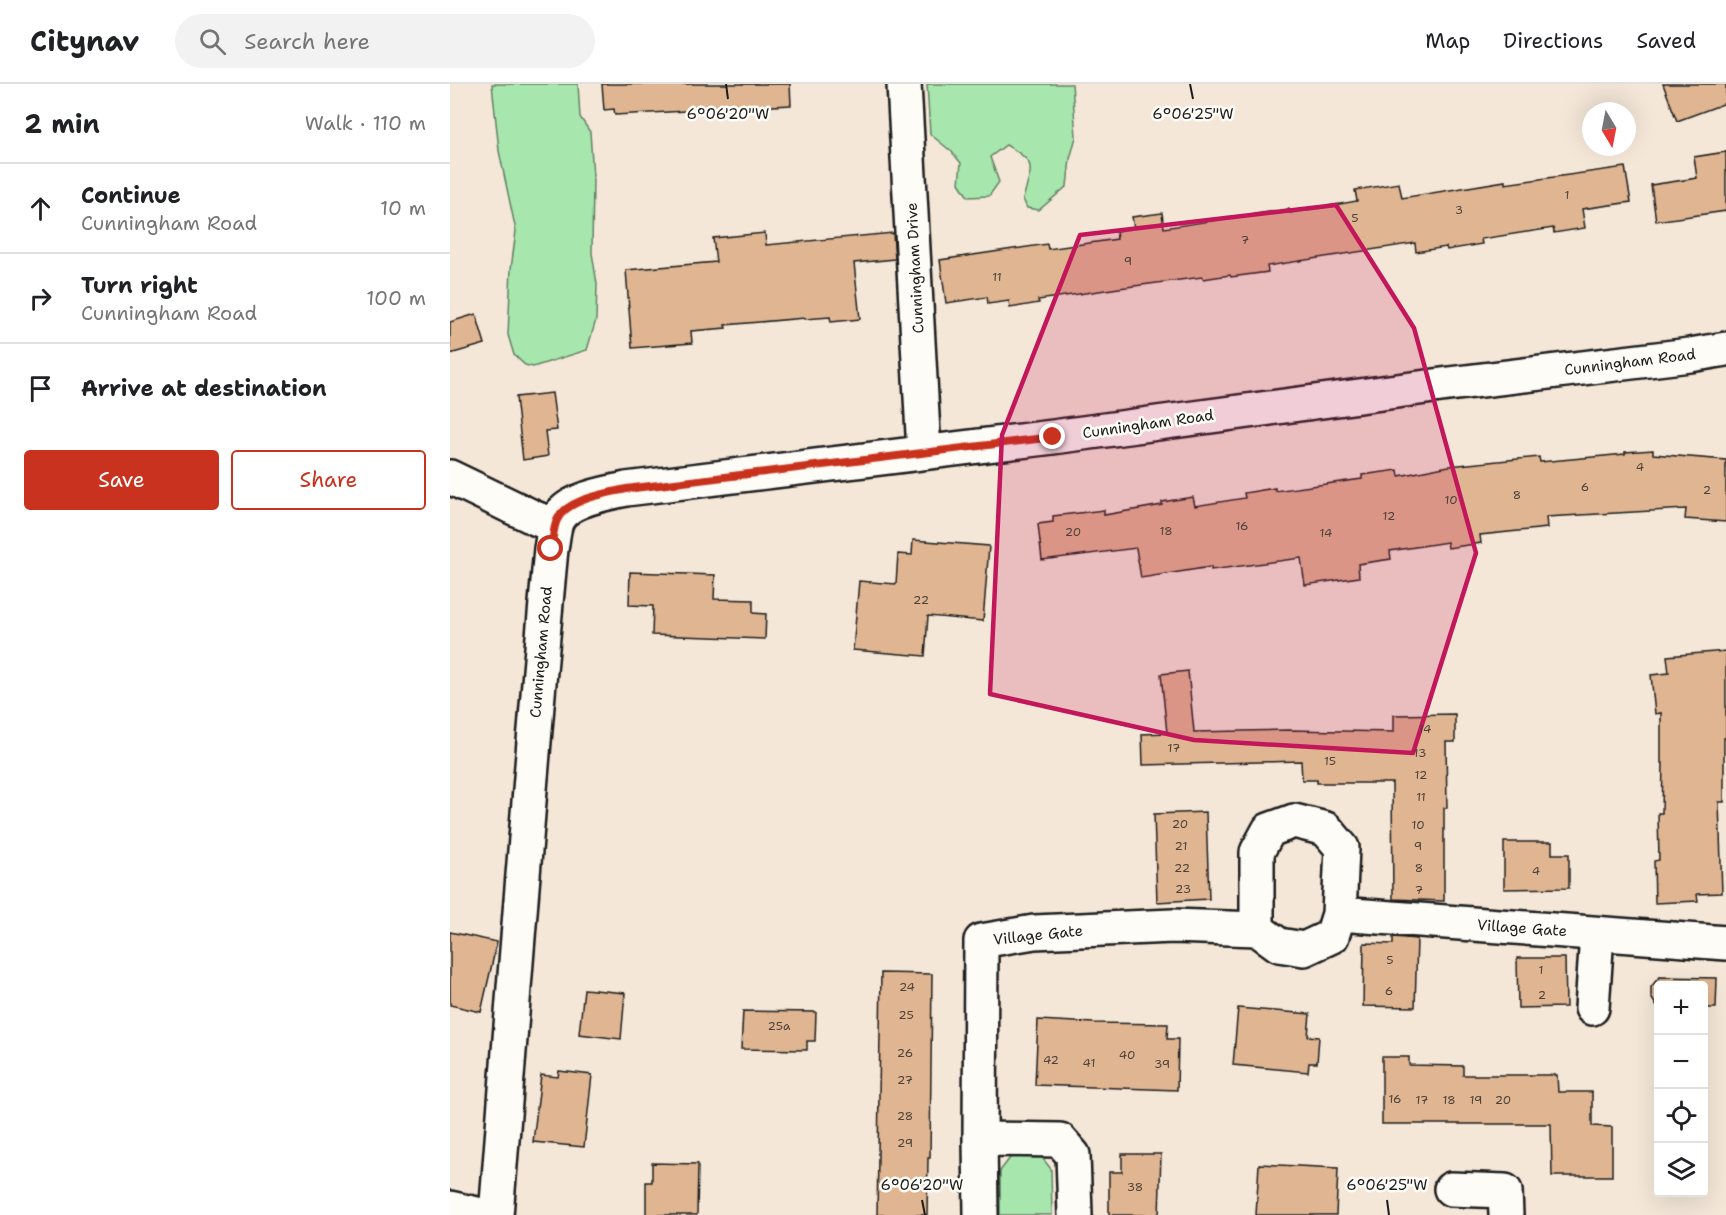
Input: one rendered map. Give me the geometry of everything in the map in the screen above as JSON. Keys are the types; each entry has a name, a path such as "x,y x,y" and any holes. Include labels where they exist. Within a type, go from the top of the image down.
{"street":[{"name":"Cunningham Drive","path":"904,84 924,452"},
{"name":"Cunningham Road","path":"496,1215 529,817 535,715 555,526 558,517 566,510 580,501 626,489 1053,437 1726,349"},
{"path":"450,477 555,526"},
{"path":"1294,821 1326,829 1342,848 1339,914 1332,936 1304,950 1279,945 1257,929 1257,852 1269,830 1294,821"},
{"name":"Village Gate","path":"1339,914 1726,943"},
{"name":"Village Gate","path":"981,1215 981,941 1046,931 1173,926 1257,929"},
{"path":"1592,1008 1598,933"},
{"path":"980,1139 1060,1140 1073,1155 1075,1215"},
{"path":"1450,1189 1504,1191 1506,1215"},
{"path":"450,1208 482,1215"}],"highlighted area":[{"path":"1336,205 1414,328 1476,553 1413,753 1194,740 990,694 1002,435 1080,235"}],"green space":[{"path":"492,84 578,84 580,117 590,132 593,176 592,253 597,284 596,320 587,350 533,367 525,365 514,355 508,335 511,269 516,231 499,151"},
{"path":"927,84 1072,84 1076,137 1070,159 1067,186 1039,210 1027,208 1023,199 1030,166 1023,156 1006,145 990,157 999,182 989,196 968,197 959,183 961,163 952,152 930,134"},
{"path":"1027,1152 1040,1155 1051,1169 1052,1215 1000,1215 1000,1171 1010,1158"}],"building":[{"path":"602,84 790,84 791,105 615,115 614,109 604,110"},
{"path":"1663,84 1726,84 1726,103 1677,121"},
{"path":"1726,152 1726,211 1656,221 1651,185 1697,178 1694,157"},
{"path":"1625,167 1631,202 1582,209 1585,228 1554,233 1553,228 1481,239 1482,244 1447,250 1446,247 1416,252 1415,243 1267,266 1268,272 1231,277 1230,275 1203,279 1202,277 1119,288 1038,300 1039,303 1010,308 1009,301 988,304 987,297 946,303 940,260 1047,244 1048,249 1117,239 1116,231 1134,228 1132,217 1162,213 1164,228 1289,209 1290,213 1357,201 1355,190 1399,183 1402,198 1505,181 1505,184"},
{"path":"765,233 766,245 893,233 895,259 854,263 860,319 831,322 830,317 805,318 725,325 726,328 691,331 692,343 632,348 626,270 716,262 713,238"},
{"path":"476,314 485,344 450,354 450,322"},
{"path":"552,393 557,430 545,431 548,456 523,460 516,397"},
{"path":"1653,450 1653,454 1726,460 1726,522 1685,519 1686,509 1546,517 1547,528 1480,535 1481,543 1448,548 1447,542 1390,551 1391,559 1358,564 1359,577 1305,585 1301,558 1211,570 1211,567 1141,578 1136,548 1042,560 1038,524 1053,522 1053,516 1104,510 1104,515 1193,497 1195,506 1245,498 1244,493 1362,479 1362,475 1398,470 1399,476 1449,466 1539,457 1540,462"},
{"path":"913,540 989,546 983,621 928,616 925,656 853,650 859,581 896,584 898,554 912,555"},
{"path":"630,572 715,575 714,599 753,600 753,613 766,614 765,639 652,635 653,606 629,605"},
{"path":"1726,651 1724,802 1719,802 1722,893 1697,894 1698,901 1655,903 1654,861 1659,860 1658,813 1662,813 1663,763 1661,763 1661,713 1655,714 1651,675 1669,673 1667,656"},
{"path":"1188,671 1194,732 1289,730 1394,732 1394,715 1455,714 1455,742 1446,742 1447,808 1444,808 1444,901 1393,899 1392,783 1317,783 1317,780 1302,780 1301,761 1143,765 1142,734 1167,733 1161,674"},
{"path":"1206,812 1209,899 1157,902 1154,814"},
{"path":"1504,842 1552,842 1552,854 1569,854 1569,888 1504,889"},
{"path":"450,932 497,942 481,1012 450,1005"},
{"path":"1393,937 1417,939 1415,1007 1363,1006 1364,943 1393,944"},
{"path":"1517,958 1565,958 1566,1007 1518,1008"},
{"path":"881,973 932,974 930,1158 928,1158 927,1215 877,1215"},
{"path":"1659,977 1717,978 1716,1008 1708,1008 1708,981 1656,981"},
{"path":"1654,983 1654,1002 1651,997 1651,987"},
{"path":"584,989 625,993 621,1039 579,1034"},
{"path":"1238,1008 1310,1014 1308,1036 1319,1037 1317,1063 1309,1063 1308,1072 1233,1065"},
{"path":"743,1011 816,1012 815,1041 807,1041 807,1050 741,1049"},
{"path":"1038,1020 1168,1024 1167,1039 1178,1039 1177,1090 1035,1085"},
{"path":"1382,1057 1409,1057 1409,1065 1463,1066 1463,1075 1557,1075 1558,1092 1592,1092 1592,1126 1612,1127 1612,1176 1552,1176 1551,1124 1382,1124"},
{"path":"559,1071 592,1075 584,1147 533,1142 541,1075 558,1077"},
{"path":"1122,1154 1161,1154 1159,1215 1109,1215 1109,1172 1122,1172"},
{"path":"652,1163 698,1164 697,1215 646,1215 646,1182 652,1182"},
{"path":"1259,1164 1338,1168 1336,1215 1256,1215"}],"route":[{"path":"551,549 558,517 580,501 598,495 626,489 1053,437"}]}
